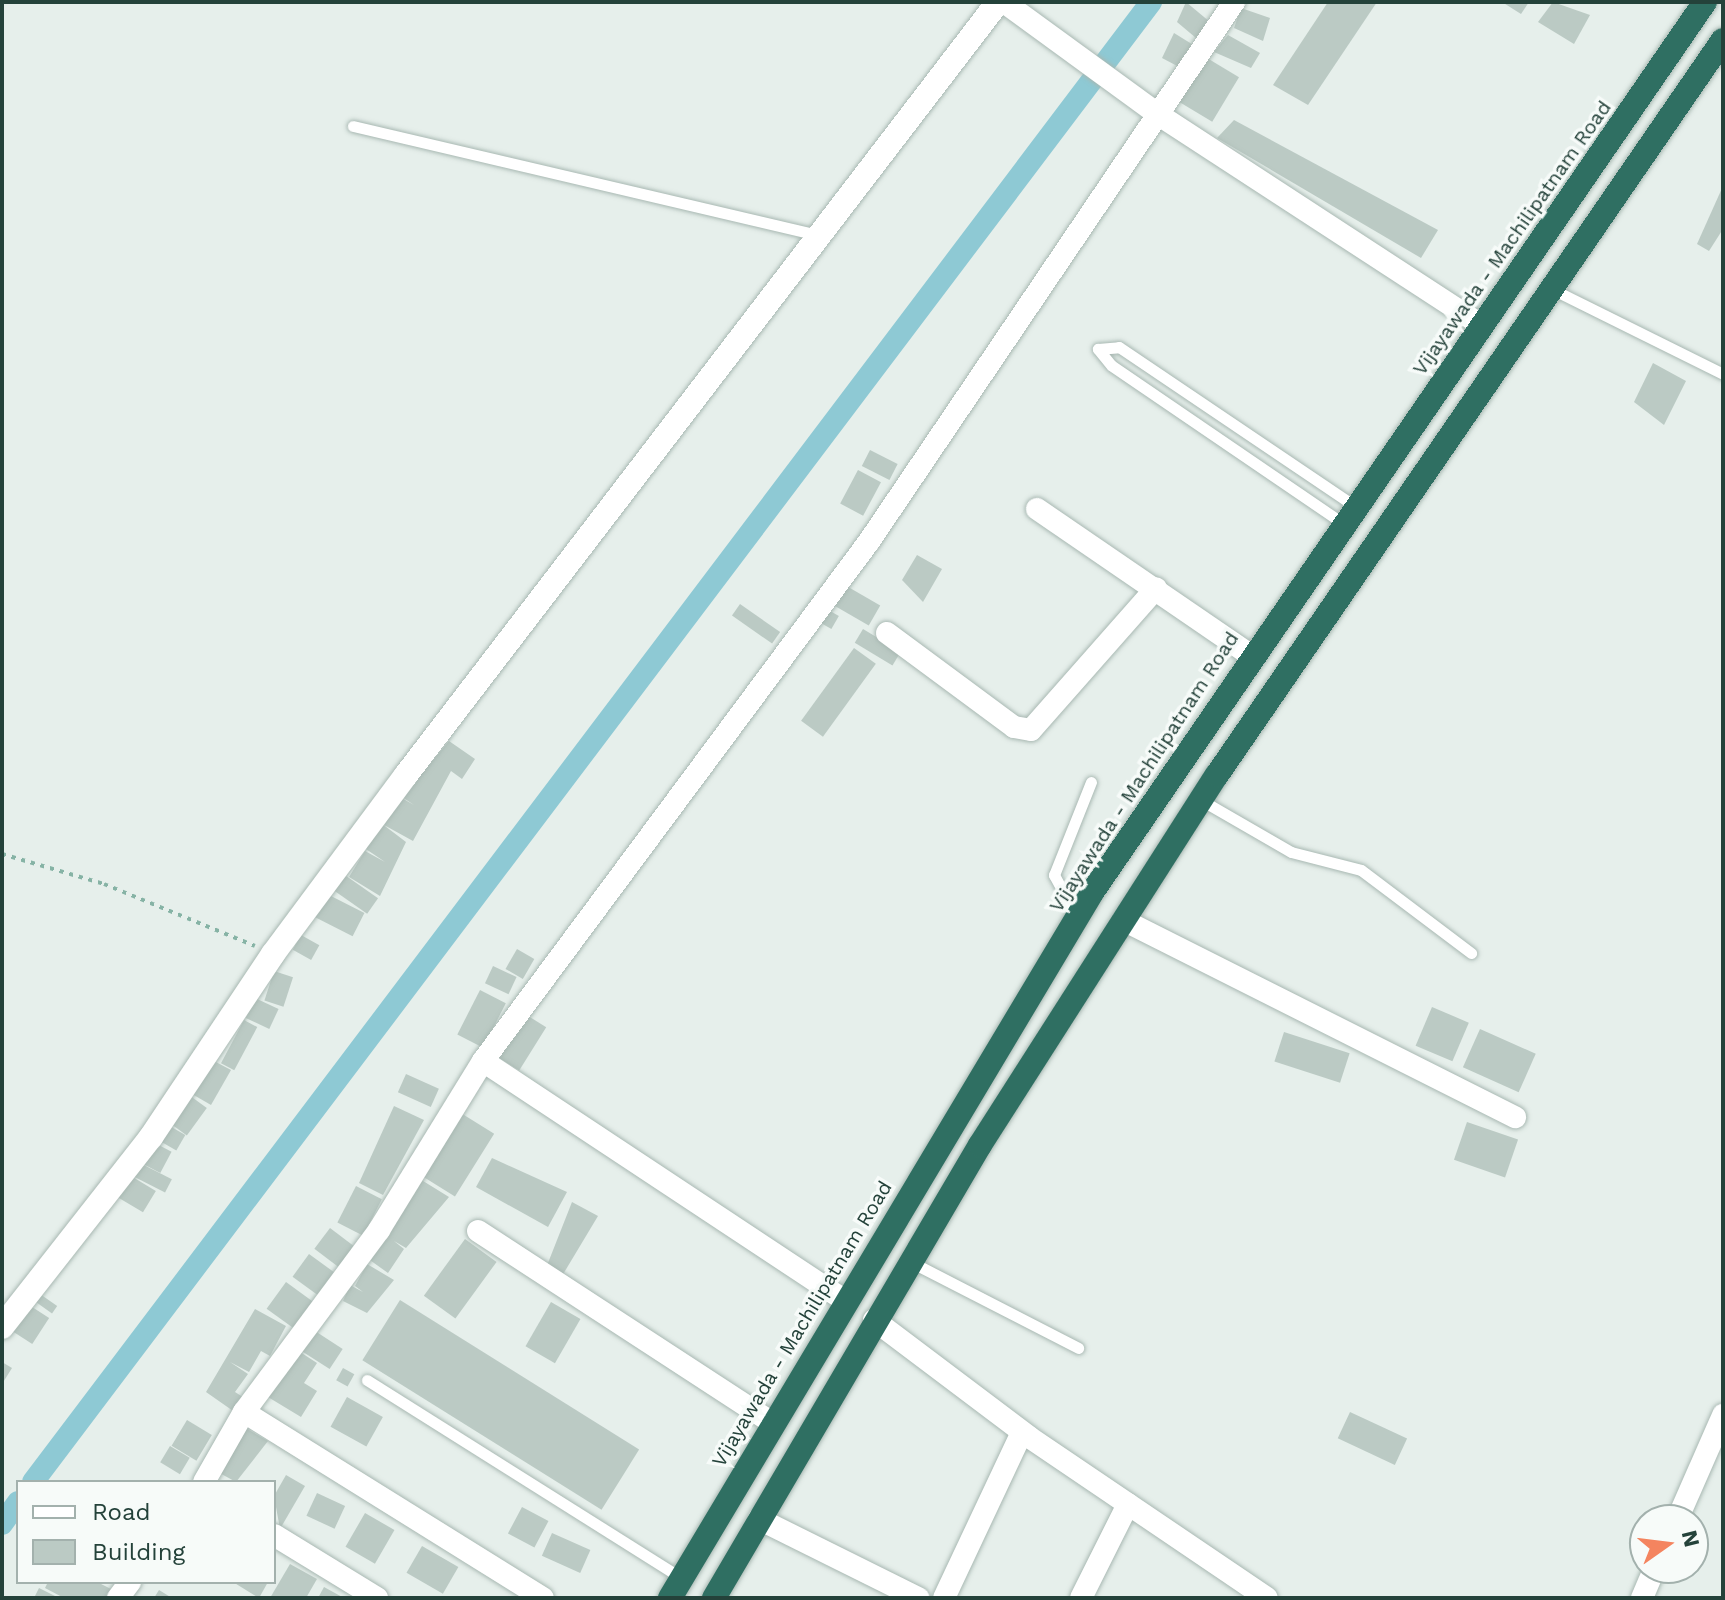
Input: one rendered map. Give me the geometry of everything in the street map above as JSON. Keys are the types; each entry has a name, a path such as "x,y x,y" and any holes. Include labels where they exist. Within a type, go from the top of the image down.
{"highway":[{"name":"Vijayawada - Machilipatnam Road","path":"676,1588 842,1299 1077,917 1249,654 1705,2"},
{"path":"714,1598 874,1320 1123,920 1201,800 1723,40"}],"street":[{"path":"205,1480 244,1412 379,1230 483,1061 870,540 1153,108 1234,2"},
{"path":"2,1327 151,1137 273,954 820,235 1008,6 1153,108 1481,325"},
{"path":"1037,509 1249,654"},
{"path":"887,633 1014,727 1031,730 1156,588"},
{"path":"1123,920 1515,1117"},
{"path":"483,1061 842,1299"},
{"path":"478,1231 771,1422"},
{"path":"874,1320 1022,1432 1267,1598"},
{"path":"244,1412 543,1598"},
{"path":"1684,1504 1723,1415"},
{"path":"944,1598 1022,1432"},
{"path":"1081,1598 1128,1504"},
{"path":"759,1519 918,1598"},
{"path":"276,1536 377,1598"}],"lane":[{"path":"353,126 820,235"},
{"path":"1551,288 1723,374"},
{"path":"1119,347 1347,514 1111,365 1098,349 1119,347"},
{"path":"1077,917 1054,875 1091,782"},
{"path":"1201,800 1291,852 1361,870 1471,953"},
{"path":"910,1261 1078,1348"},
{"path":"367,1380 676,1588"}],"path":[{"path":"2,854 117,888 273,954"}],"building":[{"path":"1186,2 1210,22 1196,38 1177,22"},
{"path":"1328,2 1377,2 1308,105 1273,85"},
{"path":"1502,2 1529,2 1521,14"},
{"path":"1553,2 1590,15 1574,44 1538,22"},
{"path":"1241,8 1270,18 1263,41 1234,28"},
{"path":"1174,33 1195,46 1181,68 1162,58"},
{"path":"1228,35 1260,53 1251,68 1214,52"},
{"path":"1197,52 1239,77 1212,122 1170,97"},
{"path":"1234,120 1438,230 1421,258 1217,138"},
{"path":"1723,186 1723,229 1709,251 1697,244"},
{"path":"1653,363 1686,381 1664,425 1634,402"},
{"path":"870,450 898,464 889,480 862,466"},
{"path":"858,470 881,482 863,516 840,504"},
{"path":"917,555 942,569 923,602 902,580"},
{"path":"843,584 880,606 869,625 832,604"},
{"path":"740,604 780,632 772,644 732,615"},
{"path":"825,608 839,616 831,629 818,621"},
{"path":"863,629 901,652 892,665 855,643"},
{"path":"854,648 876,664 823,737 801,721"},
{"path":"449,741 475,759 462,779 451,771 413,841 384,825 400,797 414,805 402,797"},
{"path":"381,823 406,842 380,896 349,877 365,851 385,862 363,847"},
{"path":"342,873 378,898 367,914 331,889"},
{"path":"327,894 364,913 353,936 315,917"},
{"path":"301,935 319,945 311,960 293,950"},
{"path":"517,949 534,959 523,979 506,969"},
{"path":"493,966 517,977 509,994 485,983"},
{"path":"274,971 293,977 283,1007 264,1000"},
{"path":"480,990 506,1003 483,1048 457,1035"},
{"path":"255,998 279,1009 269,1029 246,1018"},
{"path":"1432,1007 1469,1023 1452,1061 1416,1046"},
{"path":"525,1014 546,1027 519,1070 498,1057"},
{"path":"244,1020 257,1027 234,1070 221,1063"},
{"path":"1480,1029 1536,1054 1519,1092 1463,1067"},
{"path":"1284,1032 1350,1053 1340,1083 1274,1061"},
{"path":"214,1061 231,1070 211,1105 192,1094"},
{"path":"406,1074 439,1089 431,1107 398,1092"},
{"path":"189,1095 207,1108 187,1135 169,1123"},
{"path":"394,1106 424,1120 383,1195 359,1183"},
{"path":"456,1110 494,1134 455,1197 417,1173"},
{"path":"1467,1122 1518,1140 1505,1177 1454,1160"},
{"path":"168,1125 185,1135 176,1151 159,1141"},
{"path":"153,1142 172,1152 160,1173 142,1163"},
{"path":"492,1158 567,1192 548,1227 476,1187"},
{"path":"138,1162 172,1179 165,1193 131,1175"},
{"path":"131,1176 156,1191 143,1212 118,1197"},
{"path":"415,1176 449,1197 406,1248 394,1241 404,1249 388,1273 367,1258"},
{"path":"356,1186 382,1199 363,1236 337,1223"},
{"path":"572,1202 598,1216 562,1276 546,1268"},
{"path":"330,1228 355,1247 339,1267 314,1249"},
{"path":"465,1239 497,1262 455,1319 424,1296"},
{"path":"309,1254 337,1274 320,1297 293,1277"},
{"path":"367,1264 394,1280 367,1313 343,1301 350,1285 363,1292 355,1286"},
{"path":"286,1282 315,1303 296,1330 267,1309"},
{"path":"40,1294 57,1306 52,1313 35,1301"},
{"path":"400,1300 639,1449 602,1510 362,1360"},
{"path":"551,1302 580,1319 555,1363 526,1346"},
{"path":"29,1305 49,1318 32,1344 12,1331"},
{"path":"255,1309 286,1326 270,1356 261,1351 249,1372 230,1362 248,1374 235,1392 246,1399 236,1413 206,1392"},
{"path":"315,1331 343,1349 330,1369 302,1351"},
{"path":"294,1348 317,1363 304,1383 317,1391 301,1417 263,1394"},
{"path":"2,1362 12,1368 2,1384"},
{"path":"343,1368 354,1374 348,1387 336,1380"},
{"path":"347,1397 383,1417 366,1447 331,1427"},
{"path":"1350,1412 1407,1439 1395,1465 1338,1438"},
{"path":"187,1420 212,1435 196,1461 172,1446"},
{"path":"242,1426 268,1441 238,1480 216,1471"},
{"path":"170,1446 190,1458 180,1474 160,1462"},
{"path":"286,1475 305,1486 280,1529 276,1507 276,1492"},
{"path":"317,1493 345,1506 335,1529 306,1516"},
{"path":"522,1507 548,1521 534,1548 508,1533"},
{"path":"365,1513 394,1530 375,1564 346,1547"},
{"path":"552,1533 590,1550 580,1573 542,1556"},
{"path":"422,1546 458,1567 443,1594 406,1573"},
{"path":"290,1564 317,1579 306,1598 270,1598"},
{"path":"47,1584 101,1584 111,1589 107,1598 64,1598 45,1588"},
{"path":"236,1584 267,1584 259,1598"},
{"path":"324,1587 344,1598 318,1598"},
{"path":"39,1588 59,1598 34,1598"},
{"path":"159,1590 172,1598 154,1598"}],"waterway":[{"path":"35,1480 1151,2"},
{"path":"2,1524 16,1505"}]}
